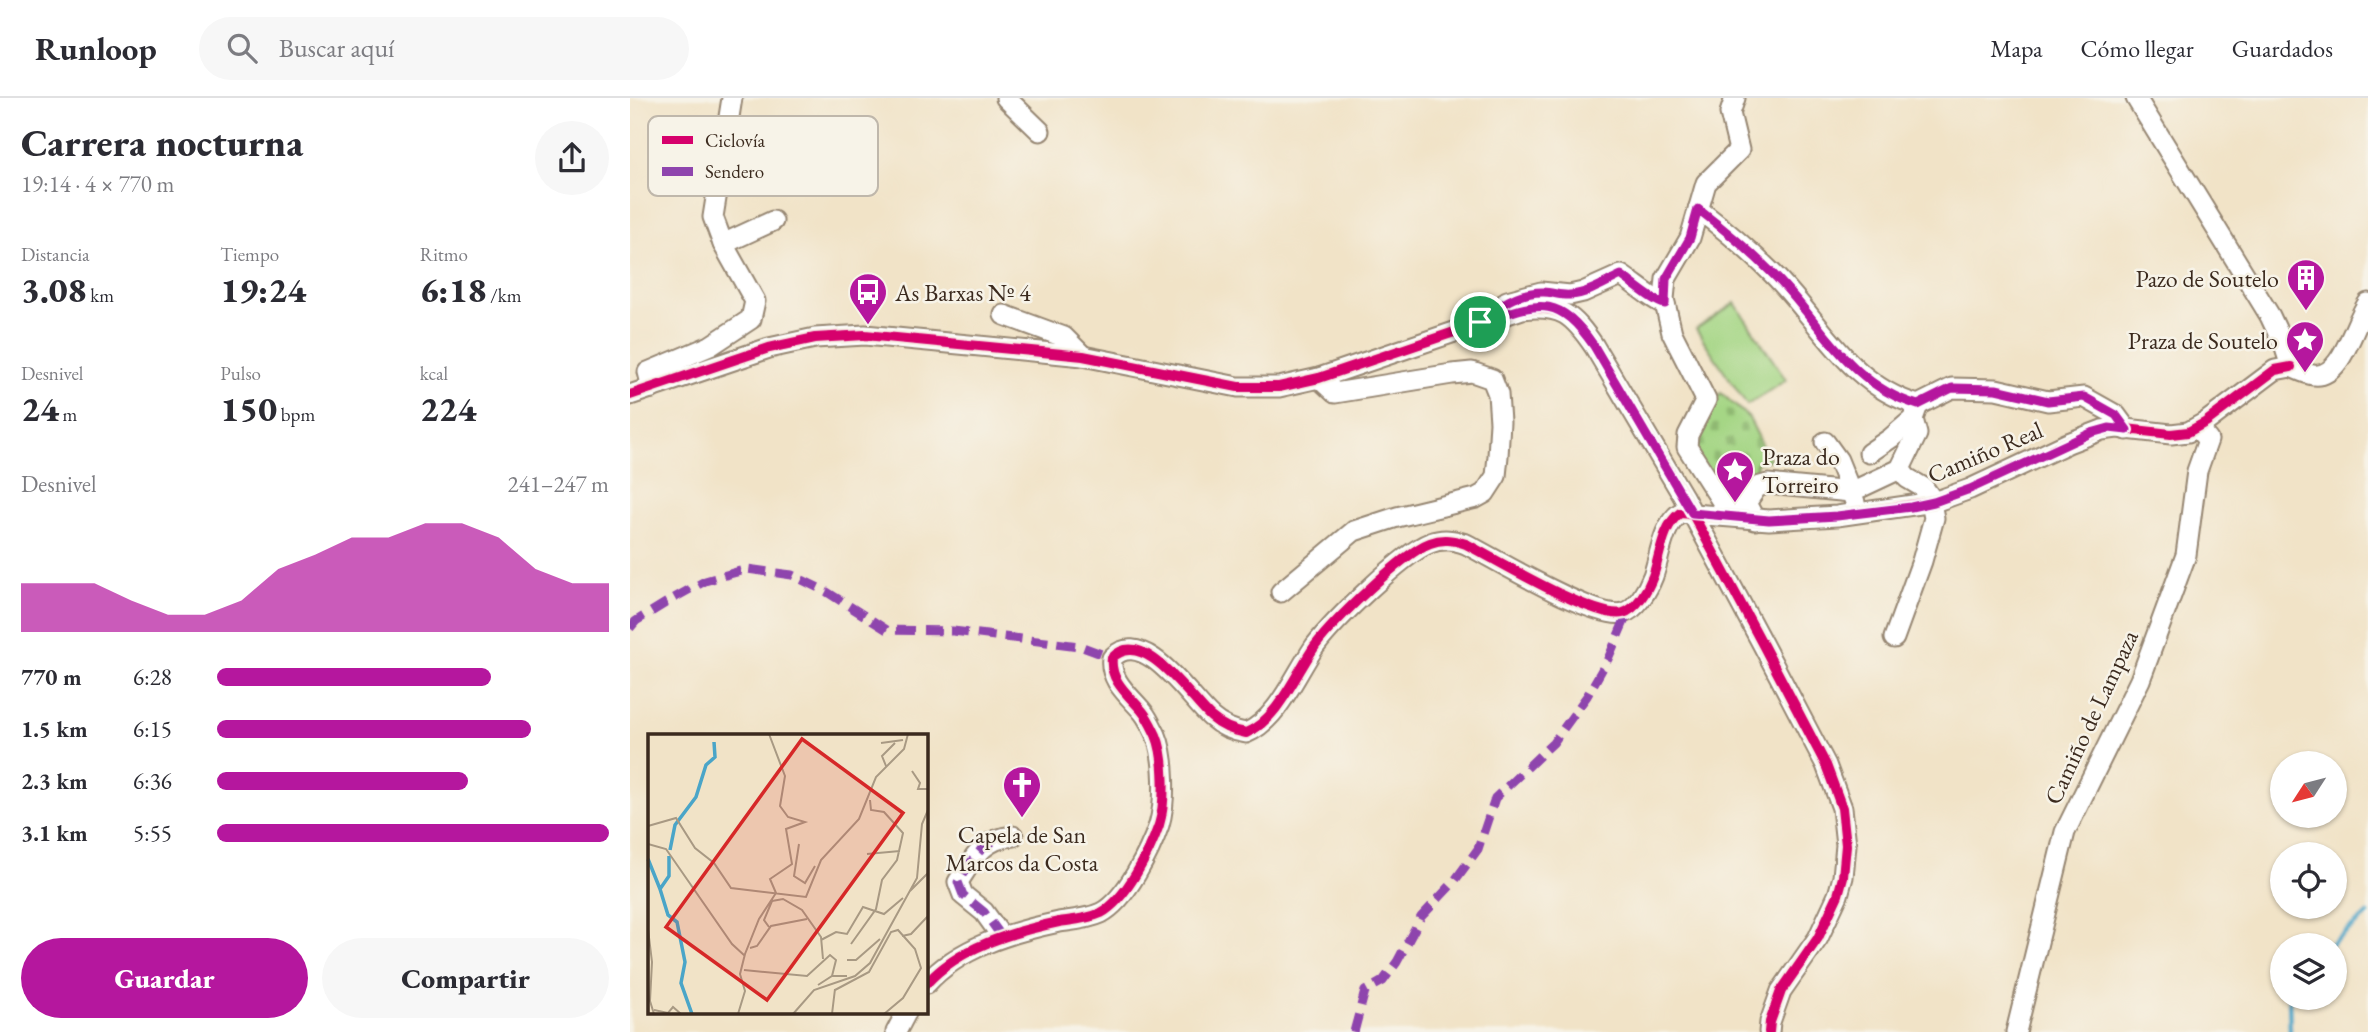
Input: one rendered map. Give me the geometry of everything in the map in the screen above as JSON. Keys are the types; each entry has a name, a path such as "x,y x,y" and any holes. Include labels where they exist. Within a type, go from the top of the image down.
{"street":[{"path":"729,116 732,98"},
{"path":"1006,98 1040,131"},
{"path":"1735,98 1730,113 1739,150 1706,183 1690,238 1666,279 1665,304 1672,333 1706,400 1688,435 1687,447 1721,500 1751,512"},
{"path":"2136,98 2270,316 2291,367"},
{"path":"652,388 648,372 710,346 751,319 755,301 723,244 713,217 716,196"},
{"path":"1698,209 1774,274 1848,363 1916,412"},
{"path":"723,244 773,221"},
{"path":"1480,322 1501,303 1518,297 1541,292 1570,295 1621,275 1646,291 1657,303 1665,304"},
{"path":"2197,428 2275,370 2291,367 2315,376 2326,374 2342,356 2368,303"},
{"path":"630,395 769,348 815,338 865,335 1083,356 1238,387 1279,387 1319,378 1480,322 1534,307 1553,308 1569,316 1594,346 1692,513 1826,765 1839,796 1845,828 1844,864 1838,895 1818,938 1781,990 1769,1032"},
{"path":"1004,314 1064,337 1083,356"},
{"path":"1281,592 1354,531 1397,517 1476,498 1491,486 1496,476 1500,422 1498,394 1492,379 1472,372 1335,393 1319,378"},
{"path":"1869,453 1891,439 1916,412 1952,388 1996,389 2048,401 2084,397 2116,415 2127,430"},
{"path":"1751,512 1757,486 1769,484 1851,492 1903,463 1917,434 1916,412"},
{"name":"Camiño Real","path":"1751,512 1837,516 1932,503 1983,483 2091,433 2109,428 2180,434 2197,428"},
{"name":"Camiño de Lampaza","path":"2015,1032 2065,832 2140,680 2186,555 2197,471 2208,440 2197,428"},
{"path":"1891,439 1907,478 1924,488 1932,503 1934,518 1923,561 1894,638"},
{"path":"1825,442 1838,460 1859,513"},
{"path":"928,982 953,961 1002,937 1092,916 1108,908 1135,874 1159,824 1163,775 1159,742 1145,714 1116,679 1111,662 1117,653 1136,651 1157,663 1176,678 1209,716 1233,730 1246,733 1267,720 1311,652 1332,627 1406,557 1431,542 1453,540 1550,589 1606,612 1622,613 1635,605 1646,590 1668,530 1680,513 1751,512"},
{"path":"1002,937 984,912 963,895 958,882 986,844 1002,837 1013,836"},
{"path":"895,1032 905,1014"}],"green space":[{"path":"1735,303 1786,380 1747,405 1696,329"},
{"path":"1721,393 1749,418 1770,460 1756,463 1758,474 1722,497 1693,451 1703,412"}],"waterway":[{"path":"2345,933 2368,914"},
{"path":"2289,1010 2290,1032"}],"marked path":[{"path":"630,628 636,621 705,581 747,569 792,575 827,592 887,630 953,631 1080,646 1112,658"},
{"path":"1354,1032 1365,991 1383,981 1397,962 1421,917 1453,883 1478,849 1495,798 1553,743 1587,696 1608,659 1629,610"},
{"path":"1002,937 984,912 963,895 958,882 980,851 994,841 1013,836"}],"cycle path":[{"path":"630,395 769,348 815,338 865,335 1083,356 1238,387 1279,387 1319,378 1522,309 1547,308 1565,314 1579,326 1594,346 1683,496 1826,765 1842,808 1846,845 1838,895 1818,938 1781,991 1769,1032"},
{"path":"928,982 954,960 987,943 1023,931 1101,913 1119,897 1136,874 1159,825 1164,779 1156,735 1145,714 1121,688 1114,674 1112,658 1125,650 1138,651 1152,658 1215,720 1228,728 1246,733 1268,718 1277,707 1315,646 1337,621 1387,573 1430,543 1448,540 1466,544 1569,598 1610,613 1623,613 1633,607 1645,592 1653,576 1665,534 1680,513 1769,520 1837,516 1934,502 1970,489 2102,430 2117,428 2171,434 2188,432 2206,422 2275,370 2291,367"}],"place":[{"name":"Pazo de Soutelo","path":"2306,312"},
{"name":"As Barxas Nº 4","path":"868,326"},
{"name":"Praza de Soutelo","path":"2305,374"},
{"name":"Praza do Torreiro","path":"1735,504"},
{"name":"Capela de San Marcos da Costa","path":"1022,819"}],"route":[{"path":"1698,209 1774,274 1848,363 1899,400 1918,405 1952,388 1996,389 2048,401 2084,397 2116,415 2127,430 2109,428 2091,433 1970,489 1911,507 1837,516 1769,520 1692,513 1579,325 1569,316 1553,308 1544,307 1522,309 1480,322 1501,303 1518,297 1541,292 1570,295 1621,275 1646,291 1657,303 1665,304 1666,279 1690,238 1698,209"}]}
